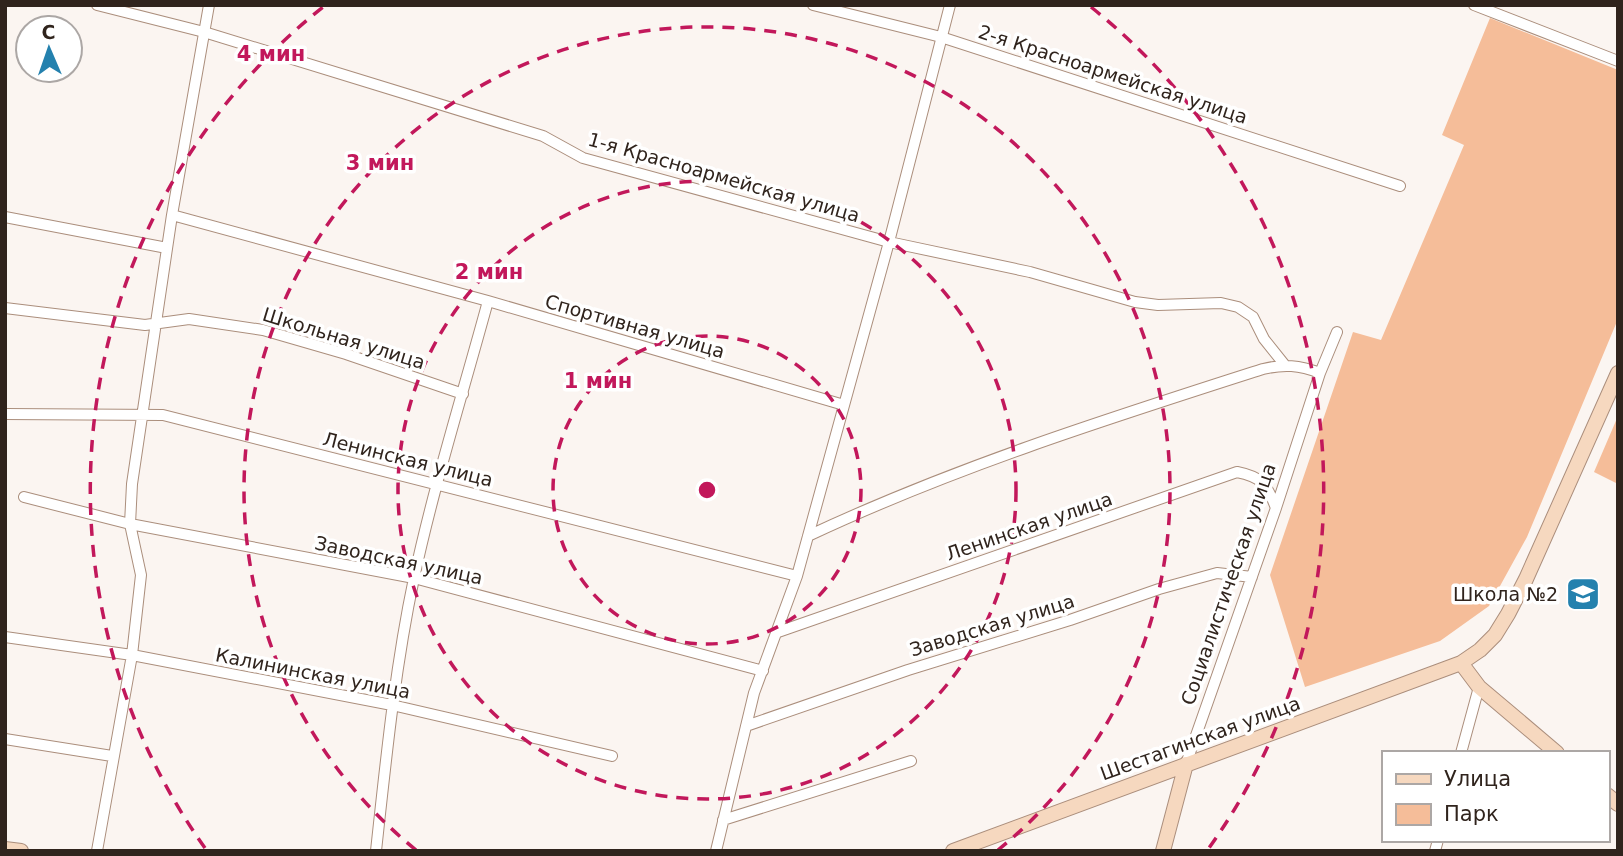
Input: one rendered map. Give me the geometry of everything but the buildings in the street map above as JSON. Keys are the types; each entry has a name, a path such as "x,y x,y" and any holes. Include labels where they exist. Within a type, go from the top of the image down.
{"main road":[{"name":"Шестагинская улица","path":"953,851 1461,663 1480,650 1495,635 1508,614 1618,373"},
{"path":"1461,663 1479,687 1555,751"},
{"name":"Социалистическая улица","path":"1163,851 1186,764"},
{"path":"5,849 20,851"}],"street":[{"name":"1-я Красноармейская улица","path":"97,5 204,32 542,136 583,158 889,242 1030,272 1135,302 1158,305 1221,303 1238,307 1253,317 1264,339 1284,364"},
{"path":"97,851 132,655 141,575 130,524 132,484 172,215 209,5"},
{"name":"2-я Красноармейская улица","path":"813,5 941,37 1400,186"},
{"path":"716,851 746,726 797,576 889,242 950,5"},
{"path":"1478,6 1618,61"},
{"name":"Спортивная улица","path":"172,215 488,301 844,405"},
{"path":"5,217 167,248"},
{"path":"376,851 392,705 414,579 488,301"},
{"name":"Школьная улица","path":"5,308 145,325 189,319 263,330 346,354 463,394"},
{"name":"Социалистическая улица","path":"1186,764 1276,508 1320,373 1337,332"},
{"path":"808,536 865,509 1079,428 1263,369 1284,364 1303,366 1320,373"},
{"name":"Ленинская улица","path":"5,414 163,415 797,576"},
{"name":"Ленинская улица","path":"778,632 1237,472 1255,476 1262,482 1268,488 1276,508"},
{"name":"Заводская улица","path":"24,497 130,524 414,579 763,671"},
{"name":"Заводская улица","path":"746,726 908,670 1070,620 1159,589 1217,573 1252,576"},
{"name":"Калининская улица","path":"5,637 132,655 392,705 612,756"},
{"path":"1462,751 1479,687"},
{"path":"5,739 112,756"},
{"path":"723,820 911,761"}],"green space":[{"path":"1490,18 1618,70 1618,319 1527,537 1489,606 1440,641 1305,687 1270,575 1353,332 1381,340 1464,145 1442,135"},
{"path":"1618,416 1618,484 1594,472"}],"place":[{"name":"Школа №2","path":"1583,594"}]}
